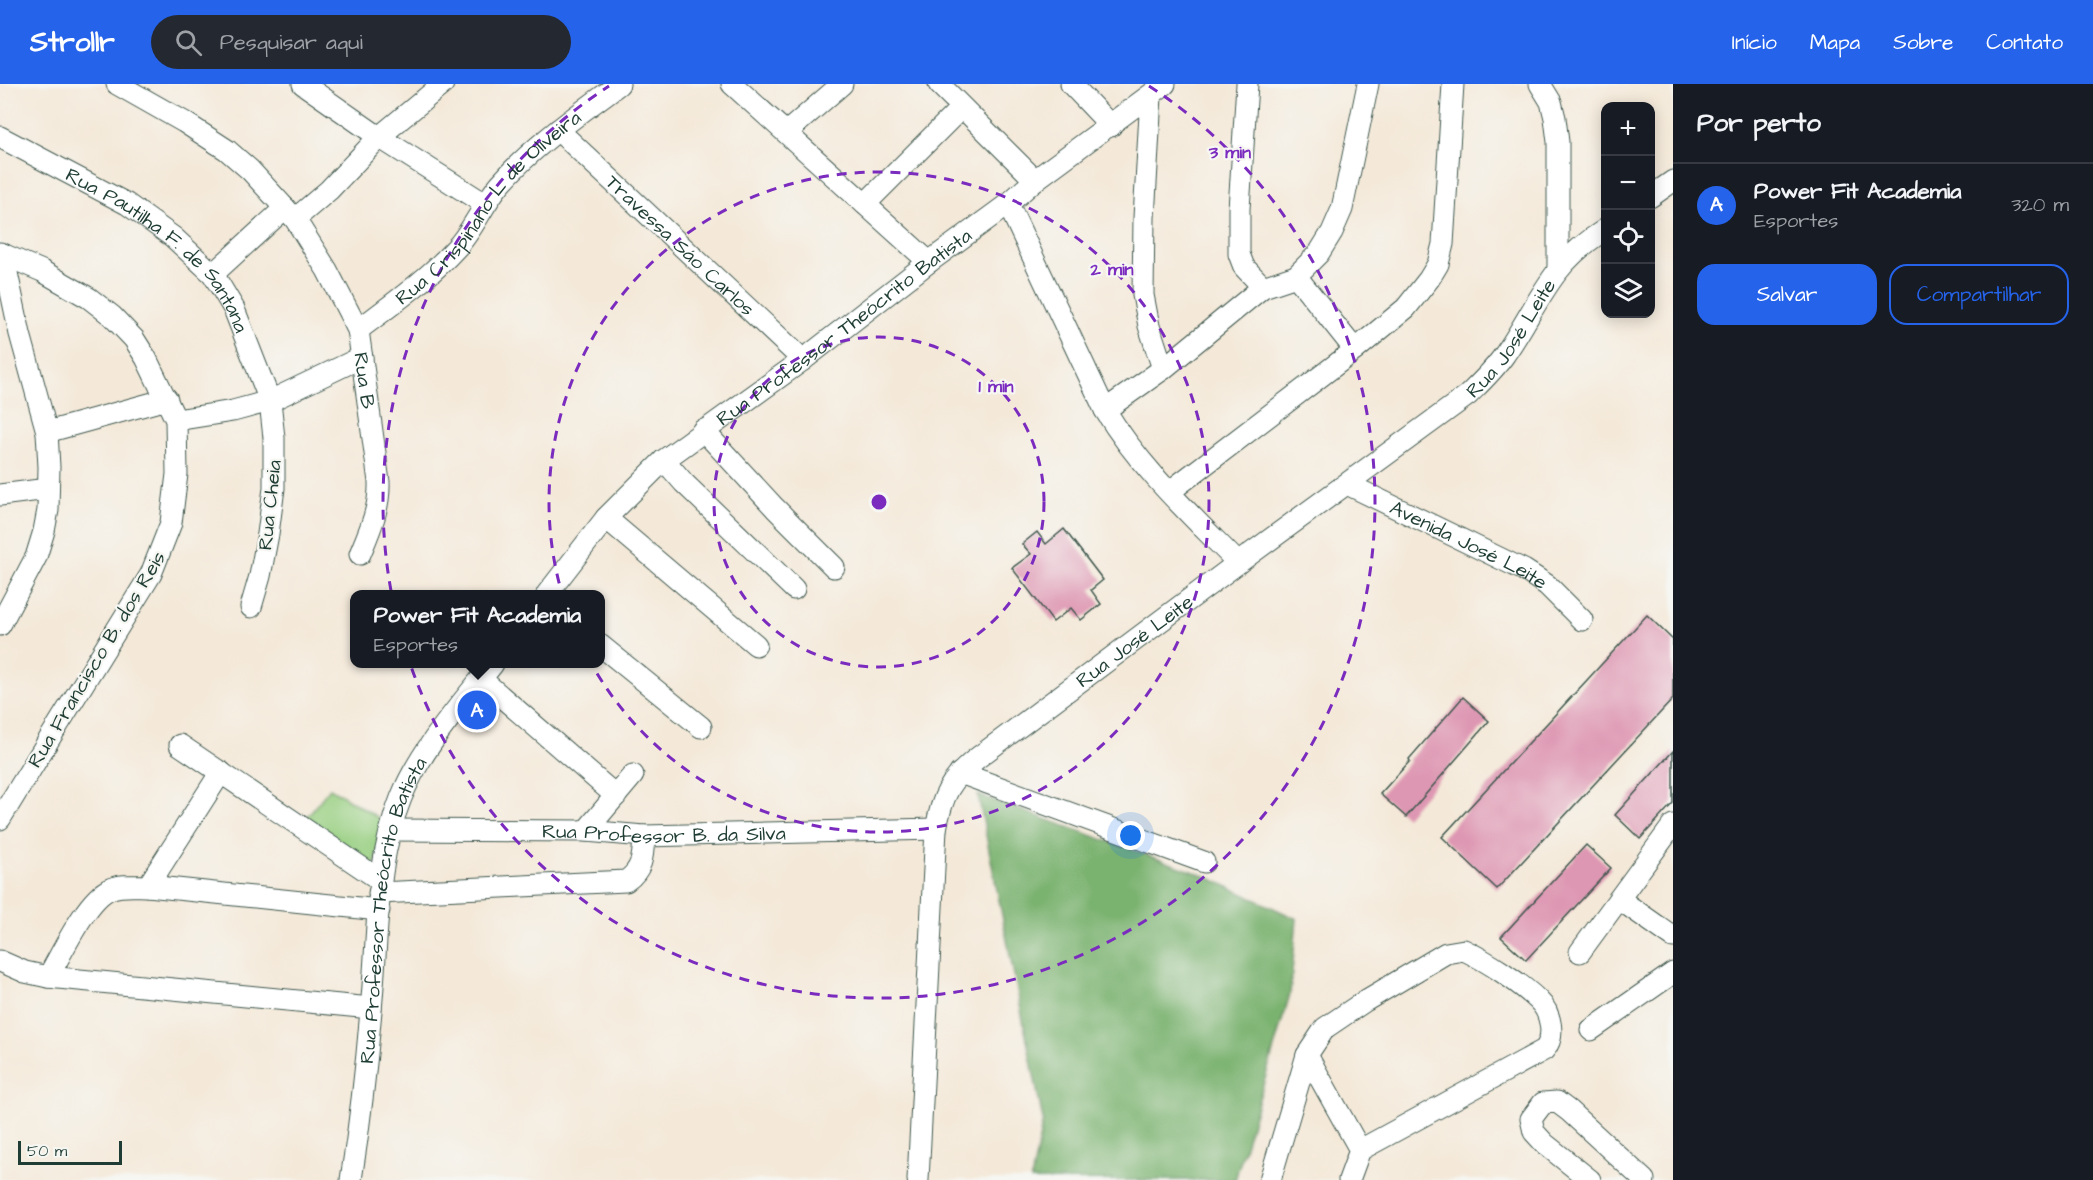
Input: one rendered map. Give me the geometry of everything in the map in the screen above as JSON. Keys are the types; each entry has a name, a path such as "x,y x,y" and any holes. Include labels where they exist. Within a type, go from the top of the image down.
{"street":[{"name":"Rua B","path":"117,84 184,122 227,150 250,170 290,214 327,270 358,330 379,498 374,519 360,554"},
{"path":"303,84 379,138 485,204"},
{"path":"213,274 290,214 329,190 379,138 443,84"},
{"name":"Rua Crispinano L de Oliveira","path":"358,330 404,296 456,249 474,225 485,204 510,173 558,130 619,84"},
{"path":"732,84 929,262"},
{"path":"786,132 842,84"},
{"path":"939,84 1035,180"},
{"path":"1071,84 1111,126"},
{"path":"1247,84 1239,209 1239,254 1244,267 1263,287"},
{"path":"1105,410 1163,369 1263,287 1296,276 1318,253 1332,232 1342,209 1368,84"},
{"path":"1168,492 1355,350 1406,308 1417,296 1438,264 1443,244 1454,84"},
{"path":"1540,84 1551,102 1558,142 1558,270"},
{"path":"1158,90 1144,218 1143,295 1149,326 1163,369"},
{"name":"Rua Professor Theócrito Batista","path":"550,590 606,518 664,460 803,360 1008,204 1035,180 1158,90"},
{"path":"865,204 961,108"},
{"name":"Travessa Sáo Carlos","path":"558,130 803,360"},
{"name":"Rua Pautilha F. de Santana","path":"0,137 127,204 173,237 213,274 234,309 270,401"},
{"path":"1655,194 1673,182"},
{"path":"1008,204 1105,410 1135,453 1168,492 1238,563"},
{"name":"Rua José Leite","path":"918,1180 936,829 945,796 960,773 1238,563 1468,395 1504,355 1558,270 1581,245 1601,232"},
{"path":"0,625 36,557 48,510 47,432 1,254"},
{"name":"Rua Francisco B. dos Reis","path":"0,819 151,574 171,523 177,474 176,420 146,358 134,339 112,316 75,288 1,254"},
{"path":"1296,276 1355,350"},
{"path":"176,420 233,411 270,401 362,357"},
{"path":"47,432 167,399"},
{"name":"Rua Cheia","path":"251,607 260,576 274,489 274,438 270,401"},
{"path":"703,430 775,508 834,567"},
{"path":"664,460 684,483 794,589"},
{"name":"Avenida José Leite","path":"1347,484 1524,570 1547,585 1582,620"},
{"path":"0,495 48,489"},
{"path":"606,518 756,645"},
{"path":"605,649 701,727"},
{"path":"487,671 616,796"},
{"name":"Rua Professor Theócrito Batista","path":"351,1180 371,1008 380,894 390,830 400,799 420,759 487,671"},
{"path":"180,745 221,772 380,894"},
{"path":"148,886 221,772"},
{"path":"960,773 1204,862"},
{"path":"586,831 633,775"},
{"path":"1580,952 1673,825"},
{"name":"Rua Professor B. da Silva","path":"390,830 586,831 644,836 936,829"},
{"path":"48,977 89,907 100,895 118,886 380,894 626,881 636,873 642,856 644,836"},
{"path":"1619,899 1673,937"},
{"path":"1270,1180 1307,1054 1326,1028 1385,989 1446,953 1456,950 1470,953 1538,1000 1545,1010 1551,1034 1549,1044 1544,1050 1360,1150 1349,1180"},
{"path":"0,961 25,972 48,977 371,1008"},
{"path":"1592,1029 1673,973"},
{"path":"1307,1054 1360,1150"},
{"path":"1590,1180 1545,1144 1534,1132 1531,1119 1543,1102 1557,1102 1569,1111 1644,1180"}],"green space":[{"path":"330,788 385,822 374,867 305,819"},
{"path":"978,795 1203,875 1297,919 1290,994 1235,1180 1031,1180 1043,1120"}],"building":[{"path":"1064,529 1103,580 1091,590 1101,604 1081,620 1071,608 1053,622 1012,568 1031,554 1022,544 1037,532 1046,544"},
{"path":"1647,615 1673,640 1673,699 1497,889 1442,837"},
{"path":"1463,697 1489,721 1406,817 1380,794"},
{"path":"1673,751 1673,803 1640,839 1615,815"},
{"path":"1586,845 1611,868 1526,960 1501,937"}],"place":[{"name":"Power Fit Academia","path":"477,710"}]}
